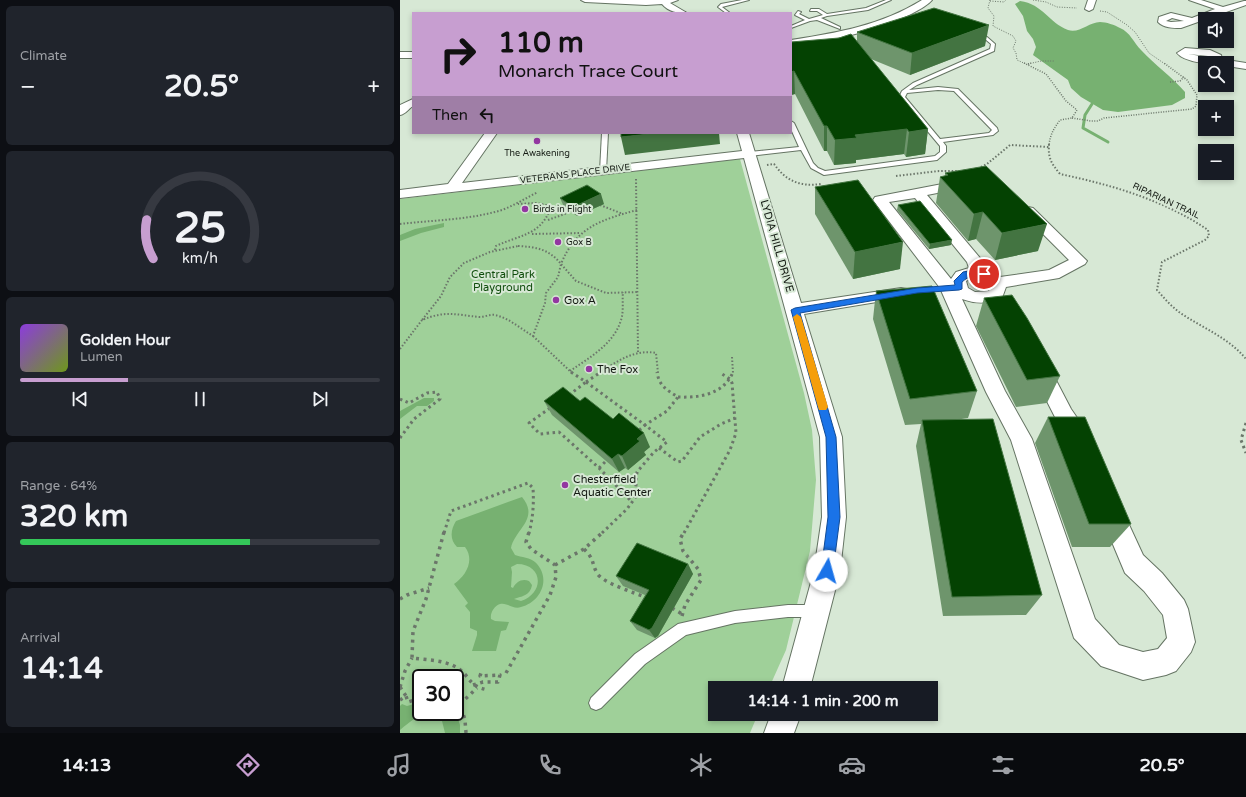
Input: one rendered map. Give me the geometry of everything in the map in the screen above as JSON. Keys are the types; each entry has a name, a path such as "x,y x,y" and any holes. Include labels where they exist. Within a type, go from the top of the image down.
{"street":[{"path":"585,0 651,3 674,0"},
{"path":"792,37 839,28 876,18 903,7 914,0"},
{"path":"792,43 844,34 904,17 928,0"},
{"path":"1089,9 1092,0"},
{"path":"1193,0 1223,9"},
{"path":"1206,4 1216,2 1215,0"},
{"path":"1234,0 1245,3"},
{"path":"664,1 669,7 681,12"},
{"path":"651,3 666,12"},
{"path":"1193,20 1245,3"},
{"path":"400,49 412,49"},
{"path":"400,56 412,55"},
{"path":"1234,64 1246,66"},
{"path":"402,112 412,103"},
{"path":"452,188 490,134"},
{"name":"LYDIA HILL DRIVE","path":"743,134 831,437 834,517 827,571 798,681"},
{"name":"VETERANS PLACE DRIVE","path":"400,194 750,154"},
{"path":"979,181 880,200 939,289 1021,439 1084,628 1111,656 1143,666 1166,661 1181,642 1175,609 1153,582 1134,564 1103,492"},
{"path":"918,193 974,261 979,273"},
{"path":"939,289 983,298 994,290 1053,274 1079,261 1017,200"},
{"path":"795,310 939,289 958,281 962,276 969,273 979,273 989,276 994,290 1008,315"},
{"path":"1032,352 1064,415 1082,441 1088,455"},
{"path":"778,733 783,721"}],"lane":[{"path":"727,12 720,7 722,5 747,0"},
{"path":"792,27 826,15 867,9 889,0"},
{"path":"811,10 818,10 826,15"},
{"path":"799,12 796,14 808,20"},
{"path":"818,18 839,28"},
{"path":"792,125 810,165 817,171 824,173 932,160 941,156 943,152 942,146 902,97 904,92 909,87 992,50 993,44 990,40 967,32"},
{"path":"904,92 943,88 956,90 996,131 991,134 938,141"},
{"path":"603,171 605,134"},
{"path":"750,154 803,148"},
{"path":"596,703 640,659 683,629 735,617 788,611 817,611"}],"path":[{"path":"1006,0 990,1 988,8 993,14 995,21 993,26 1005,30 1013,36 1016,41 1013,48 1017,60 1046,74 1066,101 1077,110 1072,118 1098,121 1104,118 1192,109 1196,106 1197,95 1187,80 1149,53 1135,32 1114,16 1107,12 1089,9 1060,8 1046,2 1033,0"},
{"path":"1027,65 1041,61 1055,61"},
{"path":"1170,82 1180,81 1184,77"},
{"name":"RIPARIAN TRAIL","path":"1072,118 1060,120 1055,126 1050,137 1048,154 1058,172 1066,176 1098,182 1150,200 1196,221 1208,230 1209,236 1205,241 1177,255 1164,259 1161,263 1157,290 1179,312 1241,352 1246,359"},
{"path":"1005,145 1010,145"},
{"path":"636,175 638,353"},
{"path":"517,204 541,190"},
{"path":"603,202 610,208"},
{"path":"400,224 458,218 483,214 517,204 536,203 546,205 550,210 547,220"},
{"path":"569,204 562,207 570,212"},
{"path":"598,204 623,214"},
{"path":"531,234 547,220 576,210"},
{"path":"533,336 545,303 546,293 558,277 565,251 581,233 599,223 637,210"},
{"path":"495,250 496,246 504,242 531,234 581,233"},
{"path":"400,350 441,295 450,277 464,264 478,255 495,250 518,246 541,248 554,255 576,281 606,293 638,292"},
{"path":"570,370 602,347 616,332 621,320 623,292"},
{"path":"422,320 434,315 453,313 480,317 494,315 509,321 533,336 570,370 667,442 659,448 637,472 635,498 627,509 584,549 555,566"},
{"path":"567,396 617,360 638,353 653,352 656,353 658,379 662,388 678,398 708,394 718,390 730,379 733,372 732,357"},
{"path":"722,374 730,379"},
{"path":"683,629 682,614 701,580 698,570 683,551 680,539 730,450 736,433 730,379"},
{"path":"400,399 409,403 427,393 437,392 440,399 434,406 418,416 407,427 400,438"},
{"path":"633,436 645,425 667,411 678,398"},
{"path":"554,405 529,424 540,434 559,432 599,468 632,502"},
{"path":"659,448 673,460 678,462 682,461 700,437 721,424 735,418"},
{"path":"1246,423 1241,440 1246,453"},
{"path":"599,468 610,457"},
{"path":"412,701 408,702 400,687 404,671 412,658 413,631 426,599 442,537 451,511 528,483 534,488 534,508 526,542 531,549 555,566 556,577 550,595 506,673"},
{"path":"584,549 592,557 597,574 605,580 653,600"},
{"path":"400,600 407,595 429,588"},
{"path":"666,606 682,614"},
{"path":"412,658 444,663 458,668 475,687 489,690"},
{"path":"464,699 475,687 483,682 498,682 500,675 480,676 481,673"},
{"path":"400,700 406,696"},
{"path":"464,717 466,733"}],"green space":[{"name":"Central Park Playground","path":"740,159 804,393 812,430 816,480 810,551 786,650 772,681 708,681 708,721 755,721 750,733 400,733 400,199"}],"shaded area":[{"path":"1020,1 1035,6 1061,27 1068,30 1072,31 1080,29 1100,22 1116,26 1123,30 1146,55 1175,81 1185,92 1185,98 1172,105 1118,112 1103,110 1081,97 1071,88 1068,80 1033,55 1036,47 1033,39 1027,31 1023,16 1015,4"},
{"path":"444,223 444,227 421,233 400,241 400,235 415,229"},
{"path":"424,398 434,398 434,401 427,406 417,406 400,419 400,411"},
{"path":"522,497 527,505 528,512 525,524 513,541 511,548 515,555 535,562 540,568 543,575 542,589 534,600 521,607 518,608 500,604 493,610 491,619 495,621 509,622 506,630 501,631 496,651 472,651 477,631 470,628 470,612 465,606 468,603 454,584 462,577 468,567 469,562 468,552 465,547 457,547 453,541 452,531 456,521","holes":["517,564 526,565 532,569 538,580 534,592 529,597 521,601 514,599 528,593 532,585 529,581 522,580 513,588 511,587 511,567"]},
{"path":"402,704 407,706 412,705 412,721 400,730 400,706"},
{"path":"442,721 459,721 460,733 445,733"}],"building":[{"path":"934,8 989,25 912,53 857,32"},
{"path":"851,34 928,129 909,132 907,129 855,135 857,138 835,140 827,126 824,126 794,71 792,72 792,42 839,38"},
{"path":"621,134 650,134 621,137"},
{"path":"986,166 1047,224 1002,233 983,212 974,214 940,177 948,175 945,173"},
{"path":"858,180 903,242 855,252 815,187"},
{"path":"587,185 601,194 573,207 560,198"},
{"path":"920,201 952,240 930,244 898,205"},
{"path":"932,286 977,391 910,399 876,291"},
{"path":"1012,295 1060,376 1027,380 984,298"},
{"path":"563,387 580,401 585,397 613,419 619,413 644,433 637,439 640,441 622,456 618,454 612,459 544,401"},
{"path":"1048,417 1085,417 1131,524 1089,524"},
{"path":"993,419 1042,595 952,597 922,420"},
{"path":"637,543 688,564 652,628 649,630 630,621 649,590 616,576"}],"waterway":[{"path":"1092,104 1085,115 1083,128 1108,142"}],"slow traffic":[{"path":"797,317 823,407"}],"place":[{"name":"The Awakening","path":"537,141"},
{"name":"Birds in Flight","path":"525,209"},
{"name":"Gox B","path":"558,242"},
{"name":"Gox A","path":"556,300"},
{"name":"The Fox","path":"589,369"},
{"name":"Chesterfield Aquatic Center","path":"565,485"}],"route":[{"path":"827,571 834,517 834,474 831,437 795,310 917,291 959,287 958,281 965,274 984,274"}]}
